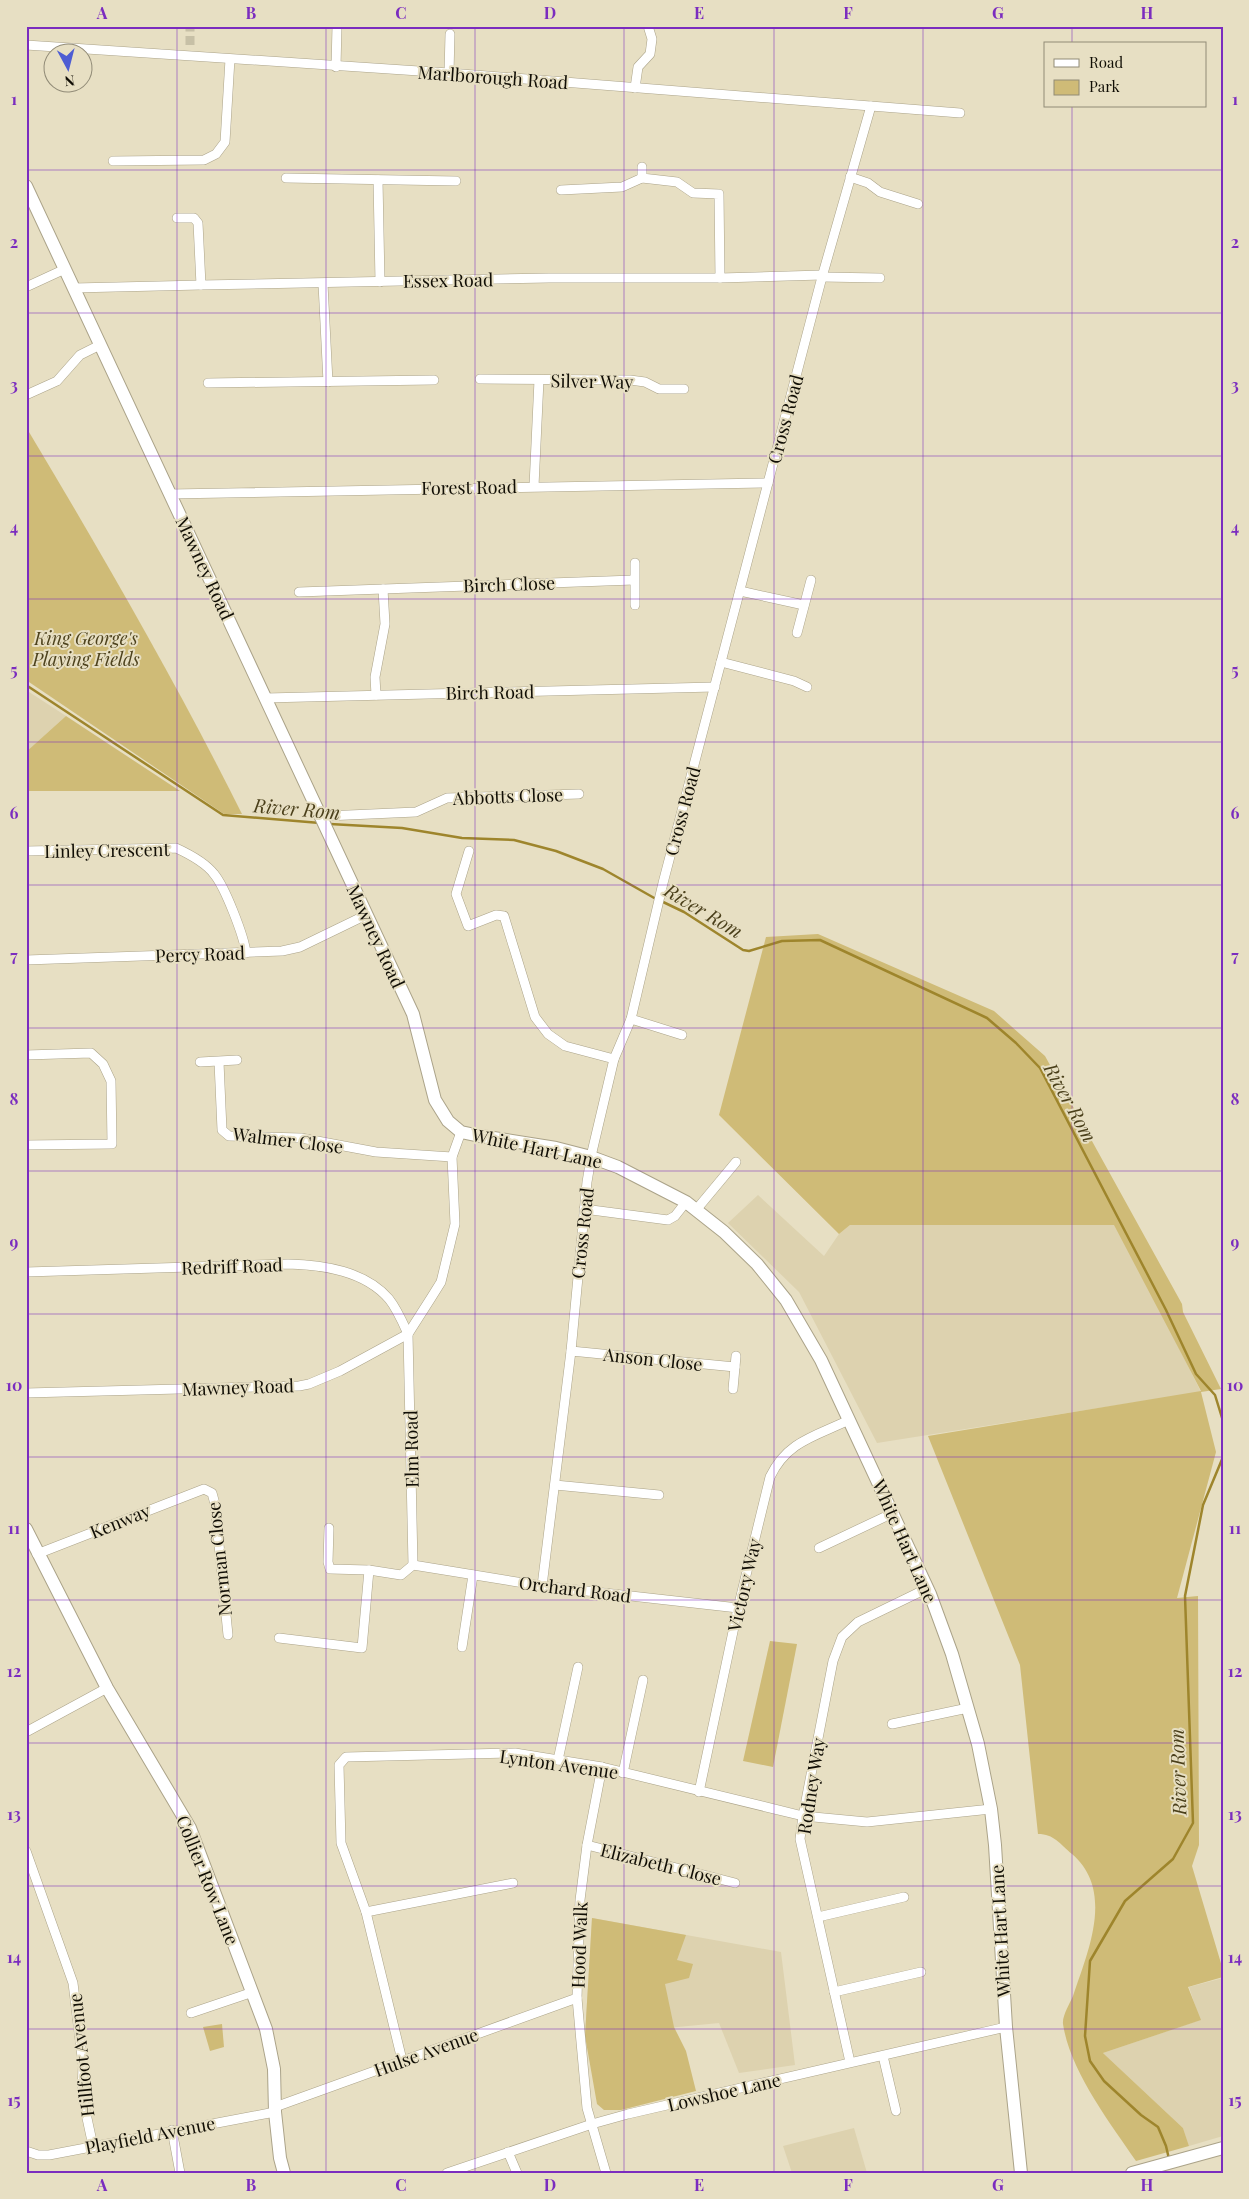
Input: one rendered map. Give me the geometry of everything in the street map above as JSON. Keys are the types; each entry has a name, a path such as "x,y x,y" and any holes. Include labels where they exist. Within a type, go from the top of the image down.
{"street":[{"path":"336,66 337,26"},
{"path":"635,88 638,67 650,54 652,39 648,26"},
{"path":"449,74 450,34"},
{"name":"Marlborough Road","path":"26,44 960,113"},
{"path":"189,56 190,45"},
{"path":"113,161 204,160 216,154 225,142 230,59"},
{"name":"Cross Road","path":"542,1586 591,1157 614,1060 630,1019 663,883 822,276 871,106"},
{"path":"642,167 642,178"},
{"path":"850,177 868,183 880,192 918,204"},
{"path":"286,178 456,181"},
{"path":"561,190 622,187 642,178 677,182 693,193 719,194 720,278"},
{"path":"378,180 380,282"},
{"name":"Mawney Road","path":"26,186 413,1014 435,1100 448,1121 461,1132 452,1157 455,1224 441,1282 408,1334 340,1371 309,1384 299,1386 26,1393"},
{"path":"177,218 194,218 198,223 201,284"},
{"path":"26,287 65,269"},
{"name":"Essex Road","path":"74,288 201,284 322,284 822,276 880,278"},
{"path":"322,284 328,382"},
{"path":"26,394 56,381 80,355 100,345"},
{"name":"Silver Way","path":"480,379 630,380 645,382 659,389 684,389"},
{"path":"208,383 434,380"},
{"name":"Silver Way","path":"534,486 539,380"},
{"name":"Forest Road","path":"170,494 768,483"},
{"path":"634,563 635,605"},
{"name":"Birch Close","path":"299,592 634,580"},
{"path":"796,633 810,580"},
{"path":"376,695 375,677 385,624 384,589"},
{"path":"740,591 804,605"},
{"path":"721,662 794,681 807,687"},
{"name":"Birch Road","path":"266,698 715,687"},
{"name":"Abbotts Close","path":"324,823 326,816 416,812 446,798 579,794"},
{"name":"Linley Crescent","path":"26,851 176,848 192,856 214,874 235,919 246,953"},
{"path":"469,851 456,894 468,926 496,915 504,916 535,1017 548,1034 565,1046 614,1060"},
{"name":"Percy Road","path":"26,960 282,951 300,947 366,915"},
{"path":"630,1019 682,1034"},
{"path":"26,1055 91,1053 103,1064 111,1082 112,1144 26,1145"},
{"path":"200,1062 237,1060"},
{"name":"Walmer Close","path":"219,1062 222,1130 229,1136 301,1138 376,1152 452,1157"},
{"name":"White Hart Lane","path":"461,1132 556,1148 591,1157 618,1166 691,1206 758,1264 784,1297 821,1360 928,1588 946,1636 968,1708 991,1809 995,1845 1006,2027 1021,2173"},
{"path":"584,1209 668,1220 691,1206 736,1162"},
{"name":"Redriff Road","path":"26,1272 288,1264 316,1265 348,1273 373,1284 390,1300 408,1334"},
{"name":"Elm Road","path":"408,1334 413,1565"},
{"name":"Anson Close","path":"570,1351 735,1367"},
{"path":"733,1389 736,1356"},
{"name":"Victory Way","path":"699,1792 738,1608 770,1478 775,1466 792,1446 850,1420"},
{"path":"555,1485 659,1495"},
{"name":"Kenway","path":"37,1554 204,1489"},
{"name":"Norman Close","path":"204,1489 212,1493 215,1504 228,1635"},
{"path":"819,1548 893,1513"},
{"path":"329,1528 328,1562 330,1569 369,1570 401,1575 413,1565"},
{"name":"Collier Row Lane","path":"27,1533 107,1688 190,1828 266,2029 274,2069 275,2110 280,2158 284,2173"},
{"name":"Orchard Road","path":"413,1565 542,1586 738,1608"},
{"path":"279,1638 362,1648 369,1570"},
{"path":"462,1647 473,1575"},
{"name":"Rodney Way","path":"850,2062 800,1839 803,1816 833,1661 842,1637 858,1622 928,1588"},
{"path":"558,1760 578,1668"},
{"path":"623,1773 643,1680"},
{"path":"26,1732 107,1688"},
{"path":"892,1724 968,1708"},
{"name":"Lynton Avenue","path":"402,2060 366,1912 342,1843 339,1765 346,1757 514,1753 602,1767 803,1816 867,1822 991,1809"},
{"name":"Hood Walk","path":"602,1767 587,1844 580,1900 577,1998 584,2086 592,2124 606,2173"},
{"name":"Elizabeth Close","path":"587,1844 736,1883"},
{"name":"Hillfoot Avenue","path":"26,1852 73,1983 83,2065 82,2095 93,2146"},
{"path":"366,1912 513,1883"},
{"path":"818,1917 904,1897"},
{"path":"834,1992 921,1972"},
{"path":"191,2013 253,1992"},
{"name":"Hulse Avenue","path":"275,2110 402,2060 577,1998"},
{"name":"Lowshoe Lane","path":"447,2173 592,2124 850,2062 1006,2027"},
{"path":"883,2056 896,2111"},
{"name":"Playfield Avenue","path":"26,2151 38,2155 49,2155 275,2110"},
{"path":"172,2130 180,2173"},
{"path":"1132,2173 1223,2148"},
{"path":"508,2152 517,2173"}],"shaded area":[{"path":"26,690 66,716 26,752"},
{"path":"758,1195 824,1256 839,1234 850,1225 1117,1225 1201,1392 877,1443 799,1292 728,1223"},
{"path":"592,1918 781,1952 795,2065 739,2073 719,2023 585,2036"},
{"path":"1223,1978 1223,2136 1189,2146 1183,2128 1103,2053 1200,2020 1189,1987"},
{"path":"854,2128 867,2173 792,2173 783,2146"}],"green space":[{"name":"King George's Playing Fields","path":"26,427 138,619 242,814 224,814 26,680"},
{"path":"66,716 180,791 26,791 26,752"},
{"path":"818,934 994,1011 1045,1056 1182,1304 1183,1312 1221,1389 1201,1392 1216,1452 1177,1598 1198,1596 1199,1845 1192,1866 1223,1970 1223,1977 1188,1987 1201,2020 1103,2053 1183,2128 1189,2146 1136,2161 1082,2078 1067,2042 1063,2024 1065,2013 1073,1996 1091,1941 1095,1903 1092,1885 1085,1869 1072,1854 1053,1838 1044,1834 1038,1834 1020,1665 928,1436 1201,1391 1114,1225 850,1225 839,1234 719,1115 766,937"},
{"path":"770,1641 797,1644 773,1767 743,1761"},
{"path":"592,1918 686,1935 677,1960 693,1964 689,1978 665,1984 674,2027 686,2051 696,2091 621,2110 604,2110 597,2104 585,2036"},
{"path":"222,2024 224,2047 210,2051 203,2027"}],"waterway":[{"name":"River Rom","path":"26,685 223,815 320,823"},
{"name":"River Rom","path":"330,824 402,828 462,838 514,840 556,851 603,869 656,899"},
{"name":"River Rom","path":"661,901 684,912 743,950 749,951 782,941 820,940 987,1018 1016,1043 1040,1068 1166,1310 1196,1374 1215,1395 1223,1421"},
{"name":"River Rom","path":"1169,2159 1158,2127 1141,2115 1104,2081 1090,2061 1085,2036 1090,1961 1125,1901 1173,1859 1193,1823 1185,1596 1203,1505 1223,1457"}],"tunnel":[{"path":"190,26 190,45"}]}
